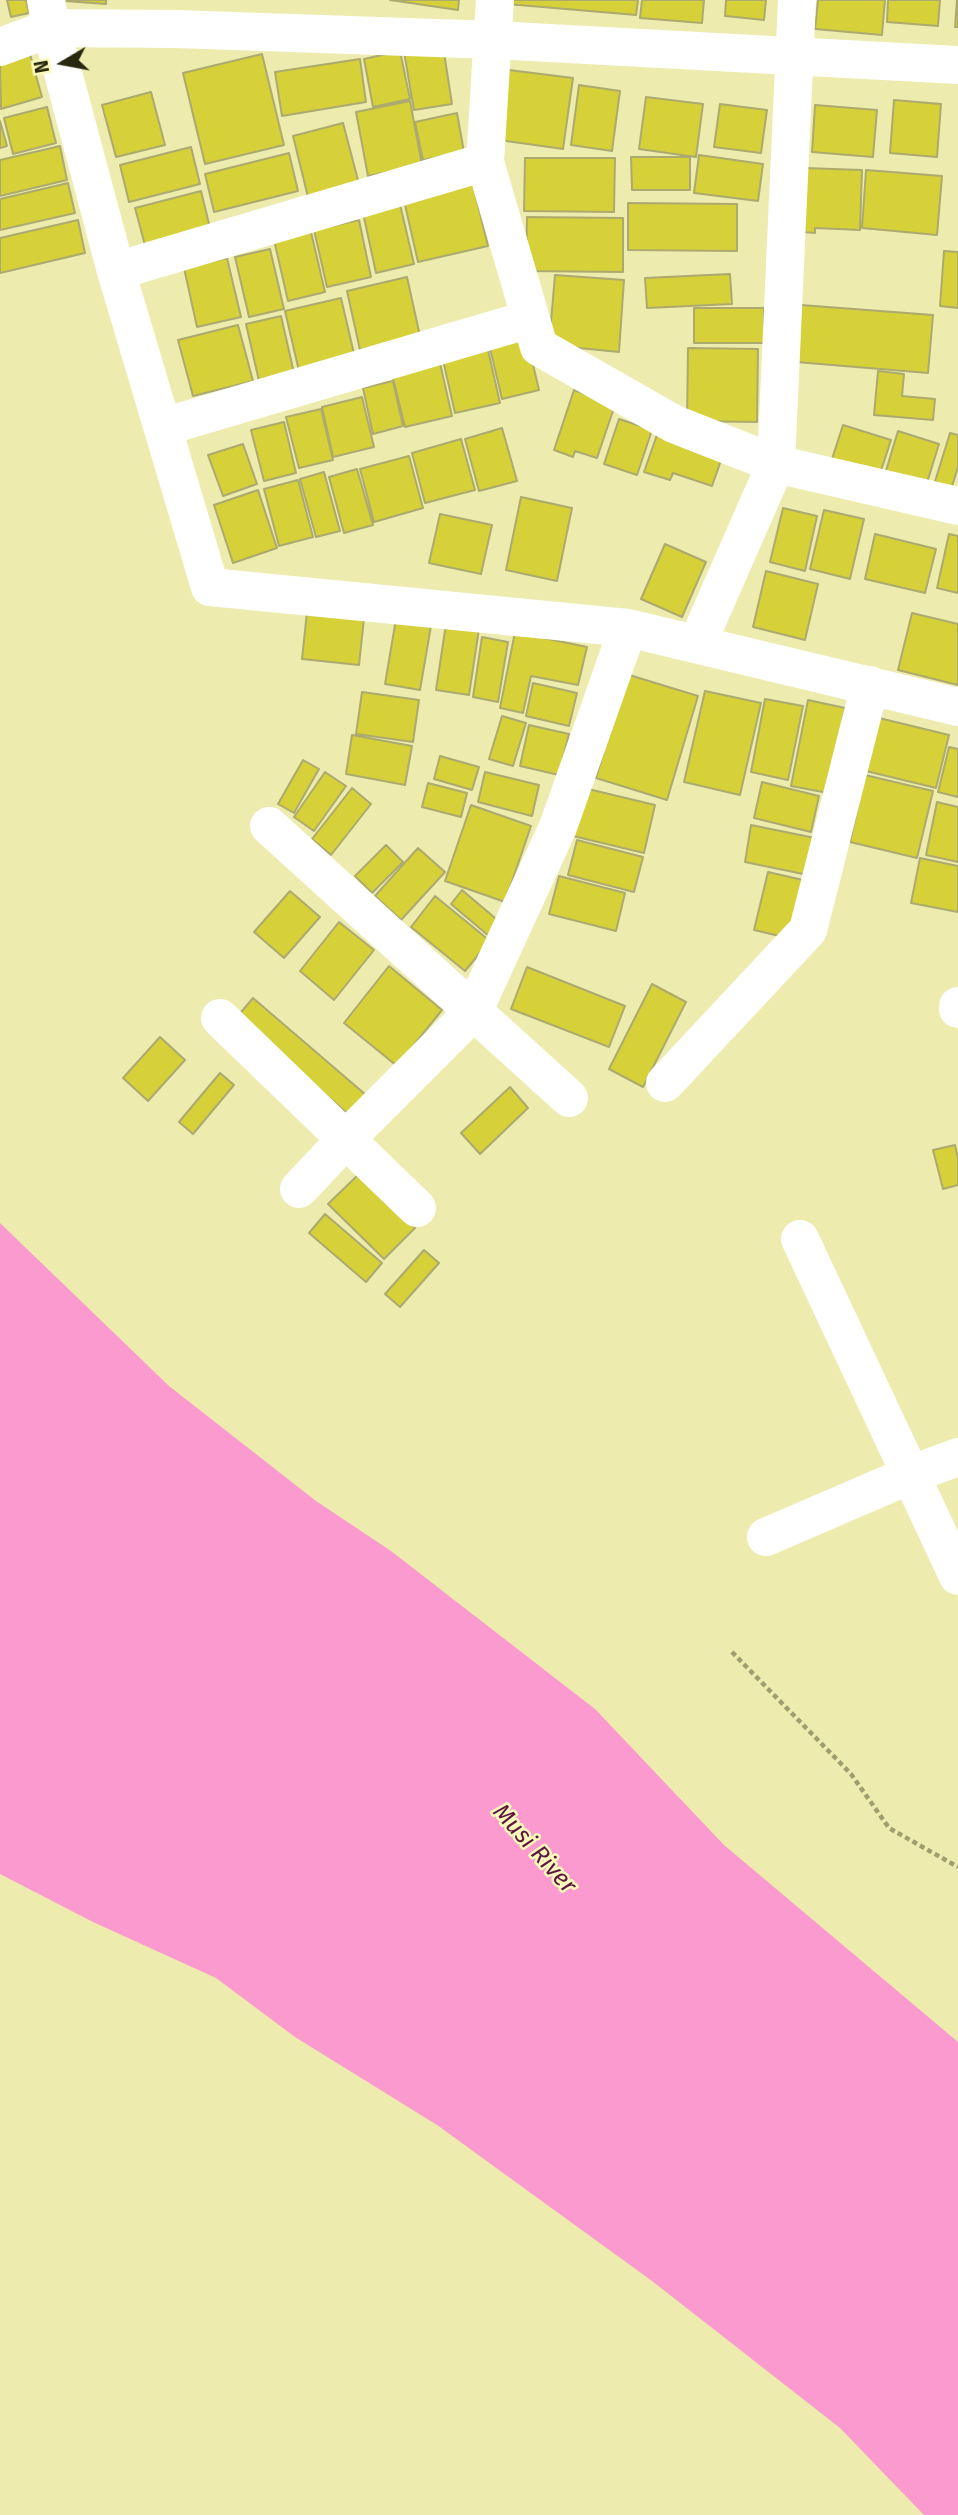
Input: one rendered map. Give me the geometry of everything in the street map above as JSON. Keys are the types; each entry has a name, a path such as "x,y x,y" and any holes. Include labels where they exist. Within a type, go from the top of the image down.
{"street":[{"path":"495,0 485,162 539,347 674,425 776,464 958,506"},
{"path":"698,644 776,464 797,0"},
{"path":"0,47 48,14 177,15 494,40 958,65"},
{"path":"48,14 116,271 210,587 628,628 958,707"},
{"path":"116,271 485,162"},
{"path":"163,427 530,319"},
{"path":"299,1189 345,1139 473,1012 558,827 628,628"},
{"path":"665,1083 808,930 870,685"},
{"path":"269,826 569,1098"},
{"path":"220,1018 417,1208"},
{"path":"800,1239 958,1576"},
{"path":"766,1537 958,1457"}],"path":[{"path":"732,1652 850,1774 889,1828 958,1867"}],"water":[{"name":"Musi River","path":"0,1223 169,1386 316,1501 391,1551 595,1709 724,1845 958,2042 958,2515 924,2515 840,2428 652,2281 437,2125 295,2037 216,1978 93,1922 0,1874"}],"building":[{"path":"7,0 26,0 29,13 11,17"},
{"path":"51,0 106,0 106,4"},
{"path":"390,0 459,0 458,10"},
{"path":"508,0 638,0 636,15 507,4"},
{"path":"642,0 704,0 702,23 640,18"},
{"path":"726,0 766,0 764,20 725,16"},
{"path":"818,0 885,0 882,35 815,29"},
{"path":"888,0 940,0 938,26 887,22"},
{"path":"957,0 958,27 955,27"},
{"path":"443,46 452,104 414,110 404,52"},
{"path":"400,51 410,99 373,107 364,59"},
{"path":"30,54 42,97 1,109 0,62"},
{"path":"262,54 284,145 205,164 183,73"},
{"path":"360,59 366,102 282,116 275,72"},
{"path":"501,69 573,78 563,149 492,139"},
{"path":"579,85 620,91 612,151 571,145"},
{"path":"151,92 165,145 116,157 102,105"},
{"path":"646,97 703,104 696,157 639,149"},
{"path":"894,100 941,104 937,157 890,153"},
{"path":"410,101 422,165 368,176 356,112"},
{"path":"720,104 767,110 761,153 714,147"},
{"path":"815,105 877,110 873,157 812,152"},
{"path":"47,107 56,143 13,154 4,118"},
{"path":"457,113 464,152 423,160 415,122"},
{"path":"0,121 7,146 0,148"},
{"path":"343,123 359,184 308,197 293,136"},
{"path":"60,146 67,180 0,196 0,160"},
{"path":"191,147 200,184 129,202 120,165"},
{"path":"289,153 298,191 214,212 205,174"},
{"path":"699,155 763,164 758,201 694,193"},
{"path":"631,157 690,157 690,190 632,190"},
{"path":"525,158 615,158 614,212 524,211"},
{"path":"804,168 862,170 860,230 815,228 815,233 802,232"},
{"path":"866,170 942,176 937,235 862,228"},
{"path":"472,180 488,246 418,262 403,196"},
{"path":"68,183 75,213 0,230 0,199"},
{"path":"201,191 211,232 146,249 135,208"},
{"path":"399,200 414,264 376,273 362,208"},
{"path":"628,203 737,204 737,251 628,250"},
{"path":"527,217 623,218 623,272 526,271"},
{"path":"78,220 85,253 0,273 0,238"},
{"path":"359,220 371,277 327,287 314,230"},
{"path":"311,232 325,292 288,301 274,240"},
{"path":"270,249 284,309 249,317 235,257"},
{"path":"944,251 958,252 958,308 940,306"},
{"path":"227,258 241,317 197,327 184,268"},
{"path":"730,274 732,304 647,308 645,278"},
{"path":"555,275 624,280 619,352 549,345"},
{"path":"407,277 420,336 360,350 347,291"},
{"path":"341,298 355,358 299,371 285,311"},
{"path":"801,305 933,315 928,373 796,362"},
{"path":"694,308 764,308 764,343 694,343"},
{"path":"281,316 294,373 259,381 246,324"},
{"path":"238,325 253,381 193,396 178,340"},
{"path":"527,339 539,390 502,399 490,348"},
{"path":"688,348 758,349 757,422 687,421"},
{"path":"488,350 500,403 455,413 443,360"},
{"path":"440,363 452,416 405,427 392,374"},
{"path":"878,371 904,374 902,396 935,399 933,420 874,415"},
{"path":"393,381 403,426 373,434 363,388"},
{"path":"574,390 615,405 597,458 575,451 573,457 554,450"},
{"path":"362,397 374,447 333,457 322,407"},
{"path":"321,409 333,460 299,468 286,417"},
{"path":"619,419 652,430 637,475 604,464"},
{"path":"284,422 296,473 264,481 251,430"},
{"path":"843,425 891,440 878,480 830,465"},
{"path":"502,428 517,481 479,491 465,439"},
{"path":"659,429 724,452 712,486 673,473 670,480 644,472"},
{"path":"898,431 939,444 926,486 885,474"},
{"path":"950,433 958,435 958,467 950,493 933,488"},
{"path":"461,439 475,490 425,503 412,453"},
{"path":"243,444 257,484 223,496 208,455"},
{"path":"409,456 423,508 374,522 360,469"},
{"path":"357,469 373,525 344,533 329,477"},
{"path":"324,472 340,531 316,537 300,479"},
{"path":"298,480 313,537 279,546 264,489"},
{"path":"258,490 277,548 233,563 214,505"},
{"path":"521,497 572,508 557,581 506,570"},
{"path":"783,508 817,516 805,571 770,562"},
{"path":"824,510 864,519 850,579 810,569"},
{"path":"440,514 492,525 481,574 429,563"},
{"path":"875,534 936,549 925,593 865,579"},
{"path":"949,534 958,536 958,593 937,588"},
{"path":"665,544 706,562 682,617 641,599"},
{"path":"766,571 818,584 805,640 753,627"},
{"path":"308,602 365,609 359,665 302,659"},
{"path":"912,613 958,624 958,685 898,670"},
{"path":"396,619 431,626 420,690 385,684"},
{"path":"446,624 479,629 469,695 436,690"},
{"path":"515,632 587,647 578,685 531,676 523,713 500,708"},
{"path":"482,637 508,642 498,702 473,697"},
{"path":"626,674 698,696 667,800 596,778"},
{"path":"533,683 577,693 569,726 526,716"},
{"path":"705,691 761,703 740,795 684,782"},
{"path":"362,692 419,700 413,742 356,734"},
{"path":"765,699 803,706 788,780 751,772"},
{"path":"808,700 845,708 828,793 791,786"},
{"path":"502,716 526,723 513,766 489,759"},
{"path":"879,718 949,735 936,788 866,771"},
{"path":"529,725 569,734 559,775 520,766"},
{"path":"352,735 412,746 405,785 346,774"},
{"path":"949,747 958,749 958,797 938,792"},
{"path":"440,756 479,767 472,790 434,779"},
{"path":"303,760 319,769 294,813 278,804"},
{"path":"325,772 346,786 314,831 294,817"},
{"path":"485,772 539,785 532,816 478,802"},
{"path":"865,775 933,791 917,858 850,842"},
{"path":"762,782 819,796 811,832 754,818"},
{"path":"428,783 467,793 461,817 422,807"},
{"path":"352,788 371,804 331,855 312,839"},
{"path":"584,788 655,805 644,853 573,836"},
{"path":"937,802 958,807 958,862 926,855"},
{"path":"471,805 531,826 505,902 445,881"},
{"path":"751,825 815,838 808,875 745,862"},
{"path":"577,840 643,857 634,892 568,875"},
{"path":"386,845 403,862 372,893 355,876"},
{"path":"418,848 445,872 401,920 375,896"},
{"path":"920,858 958,866 958,912 911,903"},
{"path":"768,872 803,880 788,938 754,930"},
{"path":"559,876 625,893 616,931 549,914"},
{"path":"462,890 501,923 490,937 451,904"},
{"path":"290,891 320,917 284,958 254,932"},
{"path":"435,896 490,941 465,971 411,927"},
{"path":"339,922 374,950 334,1000 300,971"},
{"path":"389,966 442,1010 397,1066 344,1023"},
{"path":"527,967 625,1006 609,1047 511,1009"},
{"path":"652,984 686,1002 643,1087 609,1069"},
{"path":"253,998 366,1095 349,1115 237,1017"},
{"path":"160,1037 185,1060 148,1101 123,1078"},
{"path":"220,1073 234,1085 193,1134 179,1122"},
{"path":"510,1087 528,1108 480,1154 461,1133"},
{"path":"955,1145 958,1185 943,1189 933,1150"},
{"path":"360,1173 415,1228 384,1259 328,1204"},
{"path":"325,1214 382,1263 366,1282 309,1233"},
{"path":"424,1250 439,1263 400,1307 385,1294"}]}
